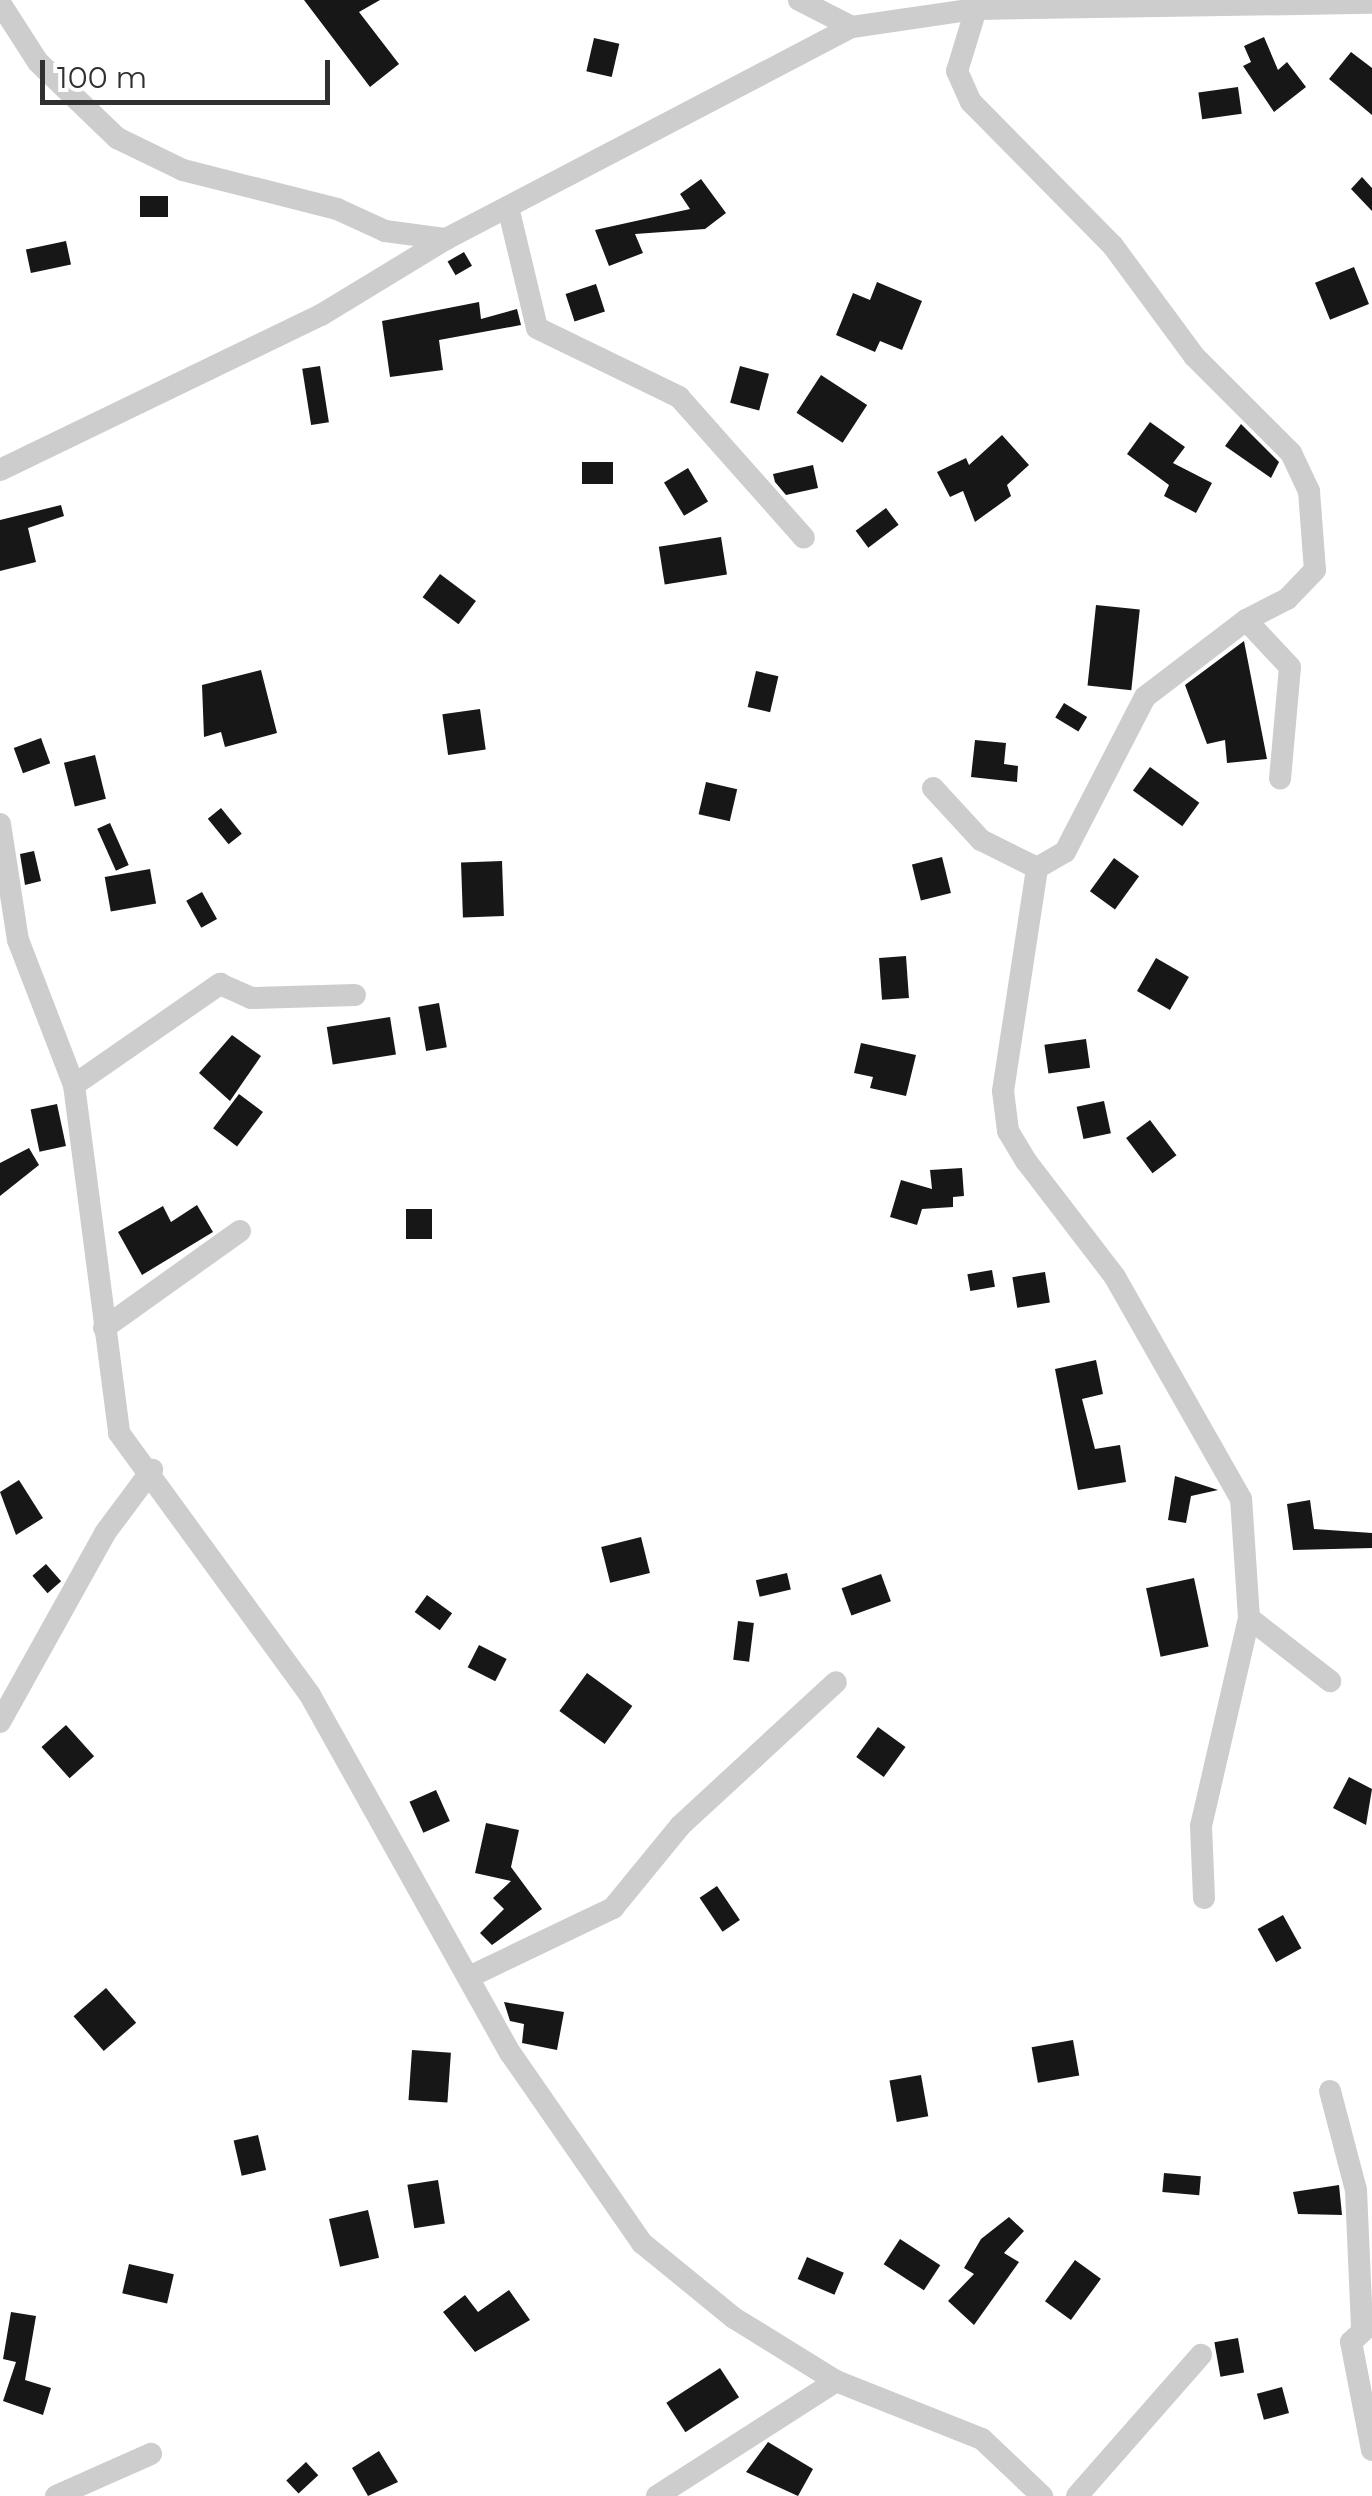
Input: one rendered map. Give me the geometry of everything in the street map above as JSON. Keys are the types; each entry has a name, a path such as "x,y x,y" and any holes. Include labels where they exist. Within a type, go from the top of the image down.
{"street":[{"path":"799,0 852,27"},
{"path":"0,470 320,316 446,239 852,27 976,9 1372,3"},
{"path":"0,4 38,62 118,138 200,176 336,209 385,232 446,239"},
{"path":"976,9 957,71 970,102 1113,246 1194,356 1291,452 1308,492 1315,570 1287,599 1246,620 1144,697 1065,852 1037,868 1010,1013 1008,1131 1115,1277 1242,1499 1249,1618 1201,1826 1204,1898"},
{"path":"508,206 536,328 679,397 804,538"},
{"path":"1246,620 1290,668 1280,779"},
{"path":"933,788 982,840 1037,868"},
{"path":"0,824 18,940 74,1086 119,1433 152,1470 310,1694 470,1977 642,2242 734,2318 836,2382 982,2439 1042,2496"},
{"path":"74,1086 220,984 251,998 355,995"},
{"path":"104,1328 240,1232"},
{"path":"0,1722 105,1534 152,1470"},
{"path":"1249,1618 1330,1681"},
{"path":"470,1977 613,1908 680,1826 836,1682"},
{"path":"1330,2091 1356,2190 1367,2325 1351,2364 1372,2450"},
{"path":"1077,2496 1201,2355"},
{"path":"656,2496 836,2382"},
{"path":"56,2496 152,2454"}],"building":[{"path":"304,0 380,0 359,12 399,64 370,87"},
{"path":"1264,37 1278,70 1287,62 1306,87 1274,112 1243,66 1251,62 1244,46"},
{"path":"594,38 619,44 612,77 586,71"},
{"path":"1351,52 1372,68 1372,115 1329,79"},
{"path":"1238,87 1242,114 1202,119 1198,93"},
{"path":"1362,177 1372,188 1372,211 1351,189"},
{"path":"701,179 726,213 705,229 635,234 643,253 609,266 595,230 690,209 680,194"},
{"path":"140,196 168,196 168,217 140,217"},
{"path":"66,241 71,264 31,273 26,250"},
{"path":"464,252 472,266 456,275 448,262"},
{"path":"1354,267 1369,304 1330,320 1315,283"},
{"path":"877,282 922,301 902,350 880,341 875,352 836,335 853,293 870,300"},
{"path":"596,284 605,312 575,321 566,294"},
{"path":"479,302 481,319 517,309 521,325 439,340 443,370 390,377 382,321"},
{"path":"320,366 329,422 311,425 302,369"},
{"path":"740,366 769,374 759,410 730,403"},
{"path":"821,375 867,405 843,443 796,413"},
{"path":"1150,422 1185,447 1173,463 1212,483 1196,513 1164,496 1169,485 1127,454"},
{"path":"1241,424 1279,462 1271,478 1225,446"},
{"path":"1002,435 1029,465 1007,485 1011,496 975,522 963,491 950,497 937,472 966,458 969,465"},
{"path":"582,462 613,462 613,484 582,484"},
{"path":"813,465 818,488 786,495 775,482 773,474"},
{"path":"688,468 708,501 684,516 664,482"},
{"path":"61,505 64,516 28,528 36,562 0,571 0,520"},
{"path":"886,508 899,525 868,548 856,531"},
{"path":"721,537 727,575 665,584 659,547"},
{"path":"440,574 476,601 458,624 423,597"},
{"path":"1096,605 1140,610 1131,690 1088,686"},
{"path":"1244,641 1267,759 1227,763 1225,740 1207,744 1185,685"},
{"path":"261,670 277,733 225,747 221,732 204,737 202,685"},
{"path":"756,671 778,676 770,712 748,707"},
{"path":"1064,703 1087,717 1078,731 1055,718"},
{"path":"480,709 486,750 448,755 442,714"},
{"path":"41,738 50,763 23,773 14,748"},
{"path":"975,740 1006,743 1004,764 1018,766 1017,782 971,777"},
{"path":"95,755 106,799 75,806 64,763"},
{"path":"1150,767 1199,803 1182,826 1133,790"},
{"path":"706,782 737,789 730,821 699,814"},
{"path":"221,808 242,834 229,844 208,819"},
{"path":"110,823 129,865 116,871 97,829"},
{"path":"34,851 41,881 25,885 20,854"},
{"path":"942,857 951,893 921,900 912,864"},
{"path":"1114,858 1139,876 1115,909 1090,891"},
{"path":"502,861 504,916 463,917 461,862"},
{"path":"150,869 156,903 111,911 105,877"},
{"path":"202,892 217,919 201,928 186,901"},
{"path":"906,956 909,998 882,1000 879,958"},
{"path":"1156,958 1189,977 1170,1010 1137,991"},
{"path":"439,1003 447,1047 426,1051 418,1007"},
{"path":"390,1017 396,1055 333,1065 327,1027"},
{"path":"232,1035 261,1056 230,1101 199,1073"},
{"path":"1086,1039 1090,1068 1048,1074 1044,1045"},
{"path":"861,1043 916,1055 906,1096 870,1088 873,1077 854,1073"},
{"path":"239,1094 263,1112 237,1146 213,1128"},
{"path":"1104,1101 1111,1133 1083,1139 1077,1107"},
{"path":"57,1104 66,1146 40,1152 31,1110"},
{"path":"1150,1120 1176,1155 1153,1173 1126,1138"},
{"path":"29,1148 39,1165 0,1196 0,1163"},
{"path":"962,1168 964,1196 953,1197 953,1207 922,1209 917,1225 890,1217 901,1180 932,1189 930,1170"},
{"path":"197,1205 213,1232 142,1275 118,1232 163,1206 171,1222"},
{"path":"406,1209 432,1209 432,1239 406,1239"},
{"path":"992,1270 995,1287 970,1291 967,1274"},
{"path":"1045,1272 1050,1303 1017,1308 1012,1277"},
{"path":"1096,1360 1103,1394 1082,1399 1095,1449 1120,1445 1126,1482 1078,1490 1055,1369"},
{"path":"1175,1476 1218,1490 1191,1496 1186,1523 1168,1520"},
{"path":"19,1480 43,1518 16,1535 0,1492"},
{"path":"1310,1500 1314,1529 1372,1533 1372,1548 1293,1550 1287,1504"},
{"path":"641,1537 650,1573 610,1583 601,1547"},
{"path":"46,1564 61,1581 48,1593 32,1576"},
{"path":"787,1573 791,1590 760,1597 756,1580"},
{"path":"881,1574 891,1601 851,1616 842,1588"},
{"path":"1194,1578 1209,1646 1161,1657 1146,1588"},
{"path":"427,1595 452,1613 440,1630 415,1612"},
{"path":"738,1621 754,1623 749,1662 733,1660"},
{"path":"479,1645 507,1659 495,1681 468,1667"},
{"path":"587,1673 632,1706 605,1744 559,1711"},
{"path":"66,1725 94,1756 70,1778 41,1747"},
{"path":"878,1727 906,1747 884,1777 856,1757"},
{"path":"1349,1777 1372,1789 1366,1825 1333,1808"},
{"path":"436,1790 450,1821 423,1833 410,1802"},
{"path":"486,1823 519,1830 511,1867 542,1909 492,1945 480,1933 504,1909 493,1898 511,1881 475,1873"},
{"path":"717,1886 740,1920 723,1932 700,1898"},
{"path":"1283,1915 1301,1948 1276,1962 1258,1929"},
{"path":"106,1988 136,2023 104,2051 74,2016"},
{"path":"504,2002 564,2012 557,2050 522,2043 524,2024 510,2021"},
{"path":"1073,2040 1079,2075 1038,2083 1032,2047"},
{"path":"412,2050 451,2053 447,2103 409,2100"},
{"path":"921,2075 928,2116 897,2122 889,2081"},
{"path":"258,2135 266,2170 242,2176 234,2141"},
{"path":"1164,2173 1201,2176 1199,2195 1162,2192"},
{"path":"438,2180 445,2223 414,2228 407,2185"},
{"path":"1339,2185 1342,2215 1298,2214 1293,2192"},
{"path":"368,2210 379,2258 340,2267 329,2219"},
{"path":"1009,2217 1024,2231 1004,2253 1019,2262 974,2325 948,2301 974,2274 964,2268 981,2239"},
{"path":"900,2239 940,2265 924,2290 884,2264"},
{"path":"807,2257 844,2273 834,2295 798,2279"},
{"path":"1075,2260 1101,2279 1071,2320 1045,2301"},
{"path":"129,2264 174,2274 167,2304 122,2293"},
{"path":"509,2290 530,2320 475,2352 443,2312 465,2295 478,2312"},
{"path":"11,2312 36,2316 25,2380 51,2388 43,2415 3,2401 16,2362 3,2359"},
{"path":"1238,2338 1244,2372 1220,2377 1214,2342"},
{"path":"720,2368 739,2397 685,2432 666,2403"},
{"path":"1282,2387 1289,2413 1264,2420 1257,2394"},
{"path":"768,2442 813,2469 798,2496 746,2472"},
{"path":"379,2451 398,2482 368,2496 352,2468"},
{"path":"306,2462 318,2475 299,2494 286,2480"}]}
